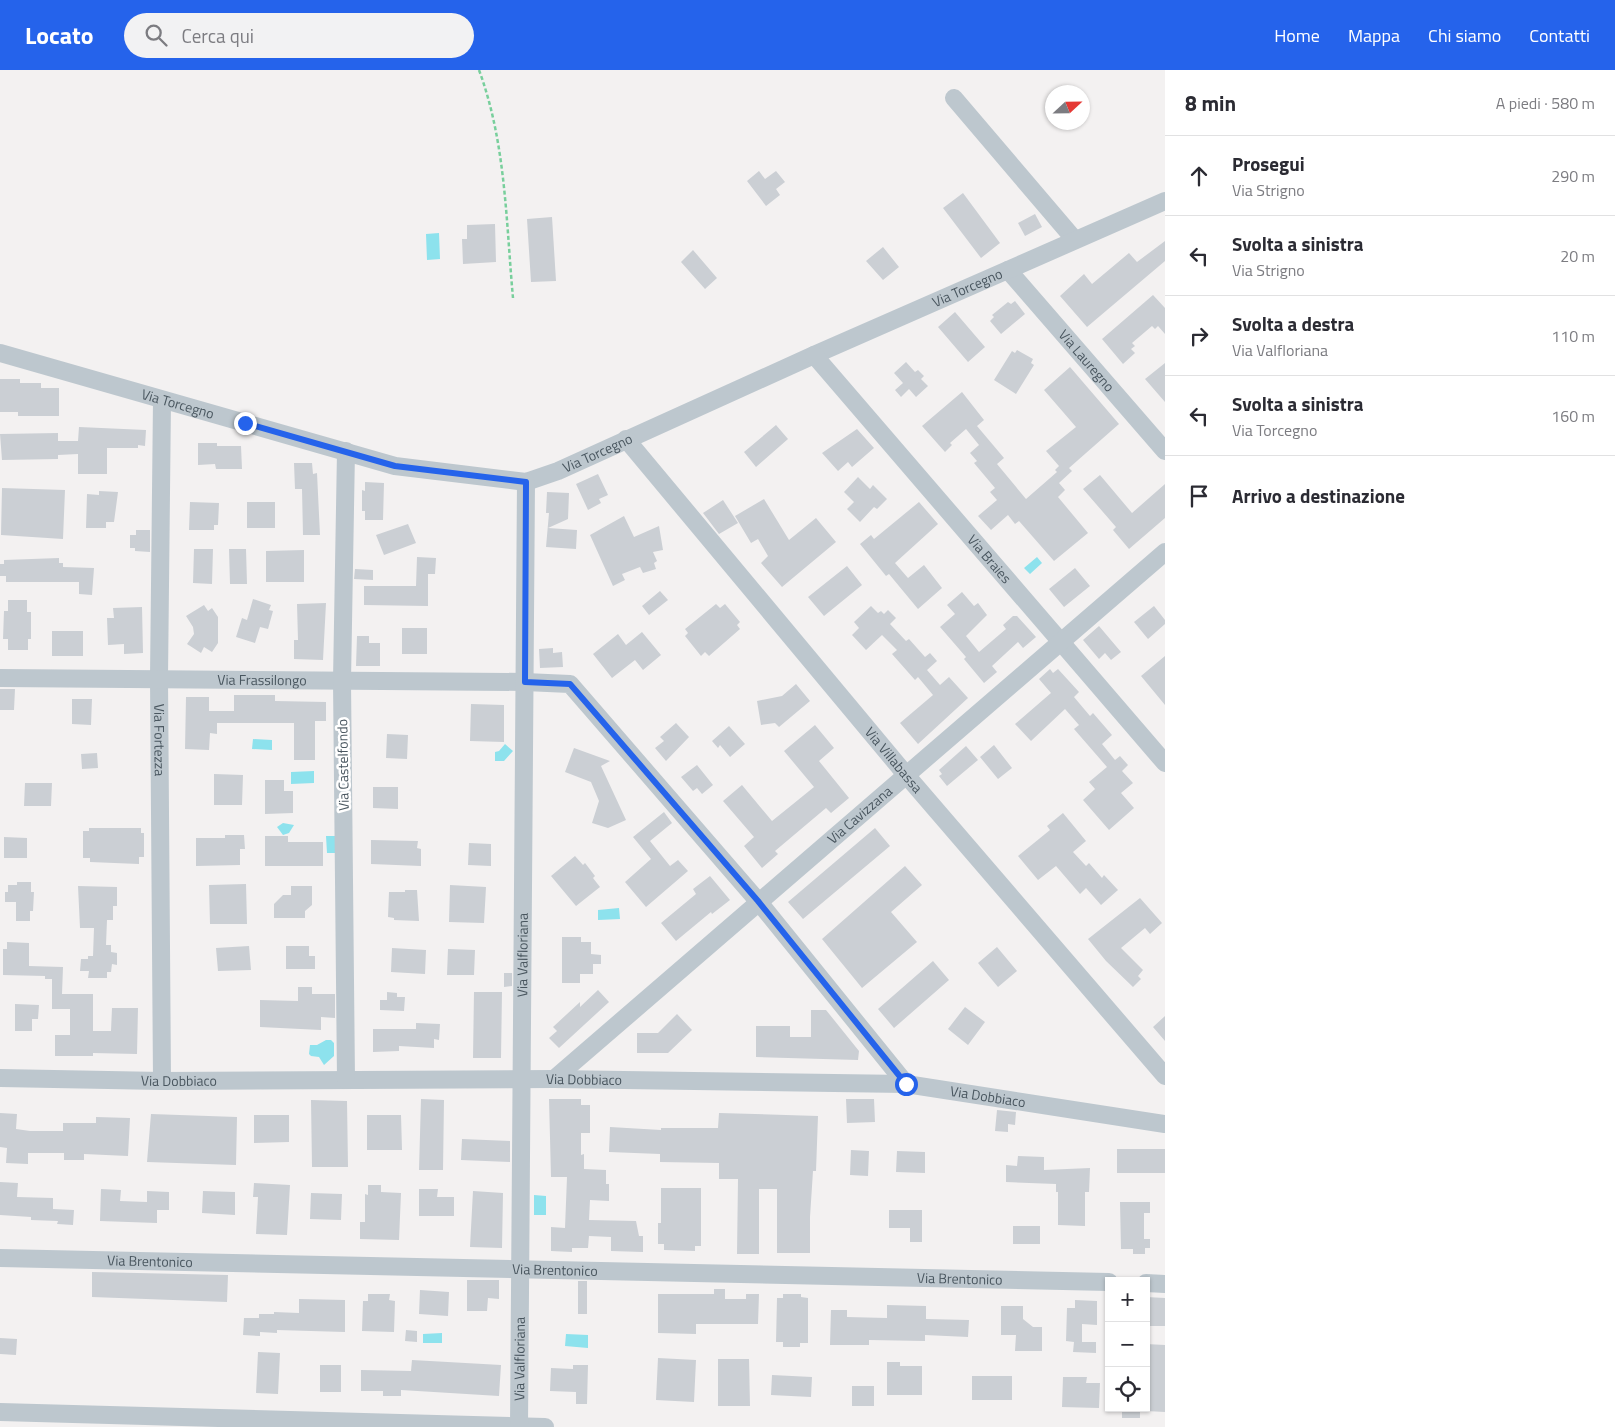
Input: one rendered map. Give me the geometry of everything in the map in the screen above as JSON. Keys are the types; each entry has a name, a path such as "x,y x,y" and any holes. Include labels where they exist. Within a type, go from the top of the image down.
{"street":[{"path":"954,98 1075,240"},
{"name":"Via Torcegno","path":"0,352 395,466 526,482 558,471 814,355 1165,201"},
{"name":"Via Lauregno","path":"1008,270 1165,451"},
{"name":"Via Braies","path":"814,355 1165,763"},
{"name":"Via Fortezza","path":"162,400 159,678 162,1081"},
{"name":"Via Villabassa","path":"626,439 907,776 1165,1076"},
{"name":"Via Castelfondo","path":"346,451 342,681 346,1080"},
{"name":"Via Valfloriana","path":"519,1426 526,482"},
{"name":"Via Cavizzana","path":"554,1079 758,901 907,776 1165,552"},
{"name":"Via Frassilongo","path":"0,678 159,678 570,684 758,901 906,1084"},
{"name":"Via Dobbiaco","path":"0,1078 162,1081 554,1079 906,1084 1165,1124"},
{"name":"Via Brentonico","path":"0,1258 521,1271 1105,1282"},
{"path":"1150,1283 1165,1284"},
{"path":"0,1412 546,1427"}],"path":[{"path":"478,70 493,115 500,150 512,298"}],"water":[{"path":"439,233 440,259 427,260 426,234"},
{"path":"1037,557 1042,563 1030,574 1024,568"},
{"path":"253,739 272,740 272,750 252,749"},
{"path":"505,744 513,751 504,761 495,761 495,752 499,751"},
{"path":"314,771 314,783 291,784 291,772"},
{"path":"283,823 294,825 289,833 283,835 277,827"},
{"path":"326,836 335,836 335,853 327,853"},
{"path":"619,908 620,919 598,920 598,910"},
{"path":"326,1040 331,1040 334,1043 334,1056 324,1065 319,1057 309,1054 310,1045 317,1045"},
{"path":"534,1195 546,1196 546,1215 534,1215"},
{"path":"442,1333 442,1343 423,1343 423,1334"},
{"path":"566,1334 588,1335 588,1348 565,1346"}],"building":[{"path":"759,171 765,179 776,171 785,182 776,189 780,195 766,206 747,181"},
{"path":"963,193 1000,243 981,258 943,208"},
{"path":"1035,214 1042,227 1025,236 1018,223"},
{"path":"552,217 556,281 531,282 527,219"},
{"path":"495,224 496,262 463,264 462,239 467,239 467,225"},
{"path":"1165,241 1165,261 1087,327 1060,296 1084,274 1092,284 1129,253 1137,262"},
{"path":"883,247 899,267 883,280 866,261"},
{"path":"693,250 717,278 705,289 681,262"},
{"path":"1153,295 1165,308 1165,334 1158,326 1155,329 1152,326 1132,343 1135,346 1131,349 1135,353 1123,364 1102,339"},
{"path":"1015,301 1025,314 1001,334 990,321 994,317 992,315 1008,302 1011,304"},
{"path":"955,312 985,347 968,362 938,327"},
{"path":"1017,350 1033,359 1031,363 1034,365 1016,394 994,380 1012,351 1015,353"},
{"path":"906,362 915,372 918,370 924,376 921,379 928,386 916,397 909,389 901,397 895,390 903,383 894,373"},
{"path":"1165,363 1165,402 1145,379"},
{"path":"1070,367 1119,424 1069,468 1072,471 1059,483 1065,490 1058,497 1088,533 1054,561 1019,521 1015,524 1008,515 991,530 978,516 997,500 990,492 995,488 974,463 977,461 970,453 979,445 966,429 950,443 952,445 945,452 922,426 962,392 984,420 977,426 1004,458 997,464 1026,499 1057,472 1055,470 1059,466 1046,451 1076,427 1044,390"},
{"path":"0,379 20,379 20,383 41,383 41,388 59,388 59,416 18,416 18,412 0,412"},
{"path":"776,425 788,439 756,467 744,452"},
{"path":"79,427 146,430 145,446 138,445 138,448 107,448 107,474 78,474 78,454 58,455 58,459 2,460 0,434 58,433 58,441 78,441"},
{"path":"857,429 874,448 852,467 848,462 838,471 822,453"},
{"path":"198,443 217,443 217,446 241,446 242,469 216,469 215,464 198,465"},
{"path":"294,463 312,463 313,474 317,473 320,535 303,535 302,489 295,489"},
{"path":"598,474 608,495 599,499 601,503 588,510 576,484"},
{"path":"1100,475 1132,513 1165,484 1165,518 1129,549 1113,530 1116,527 1083,489"},
{"path":"858,477 870,489 873,485 887,499 877,509 874,507 860,522 847,509 854,502 844,492"},
{"path":"365,482 384,483 383,520 365,520 365,511 362,511 362,490 365,491"},
{"path":"2,488 65,490 63,539 1,535"},
{"path":"99,491 118,492 114,522 106,522 106,528 86,528 87,494 99,495"},
{"path":"547,492 569,493 568,519 548,528 577,530 576,549 546,547 549,513 546,513"},
{"path":"764,499 789,540 816,518 836,542 782,587 761,563 768,556 758,539 751,543 735,516"},
{"path":"723,500 738,523 719,534 703,513"},
{"path":"190,502 219,503 218,525 214,525 214,530 189,530"},
{"path":"247,502 275,502 275,528 247,528"},
{"path":"919,502 938,524 895,563 908,578 924,565 942,588 918,609 889,574 886,576 860,544 871,535 874,539"},
{"path":"624,516 634,537 659,526 663,550 653,552 657,561 654,563 656,569 643,573 640,567 622,574 625,580 613,586 590,535"},
{"path":"408,524 416,543 384,555 376,535"},
{"path":"136,530 150,530 150,552 135,551 135,548 130,548 130,535 136,535"},
{"path":"194,549 213,549 212,584 193,583"},
{"path":"229,549 246,549 247,584 230,584"},
{"path":"304,550 304,582 266,582 266,551"},
{"path":"417,557 436,558 435,574 428,574 428,606 364,605 364,586 416,586"},
{"path":"59,558 59,563 63,563 63,567 94,568 92,595 79,594 79,582 6,582 6,576 0,576 0,564 4,564 4,560"},
{"path":"847,566 862,585 824,616 808,597"},
{"path":"1075,568 1090,586 1064,607 1049,589"},
{"path":"355,569 373,570 373,580 354,579"},
{"path":"660,591 668,600 649,615 642,606"},
{"path":"962,592 974,606 978,603 987,615 966,636 979,652 1006,629 1003,625 1013,616 1017,616 1036,637 1023,648 1018,642 992,666 997,672 984,683 964,659 966,657 940,627 955,614 947,605"},
{"path":"253,599 271,605 269,610 273,611 268,629 260,627 255,643 236,637 242,618 247,620"},
{"path":"8,600 27,600 27,612 31,612 31,639 28,639 28,650 8,650 8,639 3,639 4,611 8,611"},
{"path":"326,603 323,660 294,659 294,640 298,640 297,604"},
{"path":"716,604 720,608 725,604 740,622 737,625 740,629 709,656 705,652 701,656 685,636 688,633 685,629"},
{"path":"204,605 208,611 212,608 218,617 218,643 212,652 204,647 201,653 187,644 194,634 193,627 186,616"},
{"path":"871,606 878,613 881,611 884,614 888,610 896,618 890,624 906,641 909,639 925,657 930,653 937,661 927,670 940,685 949,677 968,698 918,744 900,723 933,695 918,677 915,680 892,654 897,650 882,635 866,650 852,635 859,628 854,622"},
{"path":"1154,606 1165,620 1165,624 1148,639 1134,622"},
{"path":"142,607 143,653 124,654 124,644 108,645 107,618 114,618 113,608"},
{"path":"1099,626 1121,652 1111,660 1105,653 1099,659 1083,640"},
{"path":"402,628 427,628 427,654 402,654"},
{"path":"52,631 83,631 83,656 52,656"},
{"path":"642,632 661,655 643,670 635,660 612,678 593,654 618,634 626,645"},
{"path":"357,636 369,636 369,643 380,643 380,666 356,666"},
{"path":"553,648 553,653 562,652 563,667 540,668 539,649"},
{"path":"1165,656 1165,705 1141,676"},
{"path":"1050,669 1053,673 1058,669 1079,692 1074,697 1090,716 1093,713 1112,735 1102,744 1115,760 1120,756 1128,765 1122,771 1133,783 1121,793 1134,808 1109,830 1083,800 1095,789 1089,782 1107,767 1074,729 1079,725 1065,709 1031,741 1015,724 1051,693 1039,679"},
{"path":"796,684 810,701 779,727 775,723 761,725 757,701 782,696"},
{"path":"0,689 15,689 14,710 0,710"},
{"path":"234,695 275,695 275,701 326,702 326,721 315,721 315,760 294,760 294,723 217,723 217,734 210,733 209,750 185,749 186,697 209,697 209,711 234,711"},
{"path":"72,699 92,699 91,725 72,724"},
{"path":"471,704 504,705 504,742 470,741"},
{"path":"676,723 689,737 666,761 655,748 664,741 660,737"},
{"path":"815,725 834,748 819,761 849,798 831,813 826,808 775,851 778,854 762,868 744,846 754,837 723,801 742,785 772,821 814,787 784,751"},
{"path":"729,726 745,744 730,757 720,745 718,748 712,741"},
{"path":"387,734 408,735 407,759 386,758"},
{"path":"994,745 1012,768 998,779 980,757"},
{"path":"966,746 978,760 947,786 939,776 942,774 939,770"},
{"path":"574,748 610,761 601,766 626,820 608,828 592,823 599,801 591,782 565,772"},
{"path":"97,753 98,768 82,769 81,754"},
{"path":"697,765 713,785 702,794 697,788 693,791 681,777"},
{"path":"214,774 243,775 242,805 214,805"},
{"path":"265,780 284,780 284,791 293,791 293,813 265,814"},
{"path":"25,783 52,783 51,806 24,806"},
{"path":"373,787 398,787 398,809 373,808"},
{"path":"664,812 672,823 650,841 670,866 678,860 688,871 646,907 625,882 651,859 633,837"},
{"path":"1063,813 1086,841 1073,852 1086,866 1089,863 1102,878 1104,875 1118,890 1101,905 1086,888 1080,894 1056,866 1038,880 1018,856 1050,830 1047,826"},
{"path":"89,828 141,828 141,833 144,833 144,857 139,857 139,864 90,862 90,858 83,858 83,831 89,831"},
{"path":"875,828 890,846 803,919 788,902"},
{"path":"225,835 244,835 245,849 240,849 240,865 196,866 196,838 225,838"},
{"path":"265,836 288,836 288,842 323,842 323,866 265,866"},
{"path":"4,837 27,838 27,858 4,858"},
{"path":"371,840 418,841 417,848 421,849 421,866 371,864"},
{"path":"469,843 491,844 491,866 468,865"},
{"path":"575,856 583,865 585,863 595,876 593,878 600,887 576,906 551,876"},
{"path":"905,866 922,885 891,912 917,942 862,988 822,939"},
{"path":"710,876 730,900 712,914 711,912 676,941 661,923 696,894 693,889"},
{"path":"17,882 31,882 31,892 34,892 33,911 30,911 30,921 16,921 16,902 5,902 5,892 8,892 8,885 17,885"},
{"path":"246,884 247,924 210,924 209,885"},
{"path":"450,885 486,887 484,923 449,922"},
{"path":"78,886 117,887 117,906 113,906 113,920 107,920 106,945 111,945 111,952 117,953 117,965 112,964 111,972 107,972 107,978 88,978 89,971 80,971 81,959 88,959 88,956 93,956 94,928 80,928"},
{"path":"291,886 312,886 312,905 305,911 305,918 274,918 274,904 283,895 291,895"},
{"path":"405,890 417,890 419,921 394,920 394,918 388,917 389,892 405,892"},
{"path":"1140,898 1162,923 1150,934 1145,928 1121,948 1143,970 1138,976 1141,979 1133,987 1106,961 1088,939"},
{"path":"562,937 581,937 581,942 591,942 591,954 601,955 601,964 593,964 593,974 580,974 580,983 562,983"},
{"path":"7,942 29,943 29,966 63,967 62,994 93,994 93,1031 111,1031 112,1008 138,1008 137,1054 93,1053 93,1056 55,1056 55,1035 70,1035 70,1009 52,1009 52,979 45,979 45,976 3,975 3,949 7,949"},
{"path":"249,946 251,970 218,971 216,948"},
{"path":"286,946 309,946 309,956 315,956 315,969 286,969"},
{"path":"997,947 1017,971 998,987 978,963"},
{"path":"392,948 426,950 425,974 391,972"},
{"path":"448,949 475,950 474,975 447,975"},
{"path":"933,961 949,980 894,1028 878,1009"},
{"path":"504,973 512,973 512,986 504,987"},
{"path":"298,987 312,987 312,994 335,994 335,1018 321,1017 321,1030 260,1027 260,1000 298,1001"},
{"path":"598,990 609,1002 559,1048 549,1038 557,1031 553,1027 580,1002 580,1007"},
{"path":"387,992 397,993 397,997 405,997 404,1011 380,1010 380,1000 387,1000"},
{"path":"474,992 502,992 501,1058 473,1058"},
{"path":"15,1004 39,1005 38,1019 32,1019 32,1031 15,1031"},
{"path":"965,1007 985,1022 968,1045 948,1029"},
{"path":"811,1010 826,1010 859,1051 858,1060 756,1057 756,1026 790,1026 790,1037 811,1037"},
{"path":"677,1014 692,1030 668,1053 637,1053 637,1033 658,1033"},
{"path":"1165,1016 1165,1041 1153,1027"},
{"path":"416,1023 440,1024 439,1040 434,1039 434,1048 399,1046 399,1051 373,1052 373,1029 416,1029"},
{"path":"421,1099 444,1100 443,1170 419,1170"},
{"path":"549,1099 581,1099 581,1105 590,1105 590,1133 581,1133 581,1155 584,1154 584,1169 606,1170 606,1184 609,1184 609,1201 590,1200 589,1220 636,1221 639,1236 643,1236 643,1252 611,1251 611,1237 589,1236 588,1248 572,1248 572,1252 551,1251 551,1227 565,1228 567,1177 551,1177"},
{"path":"846,1099 874,1099 875,1122 847,1123"},
{"path":"311,1100 347,1101 348,1167 312,1167"},
{"path":"997,1110 1016,1112 1015,1125 1008,1124 1008,1132 995,1131"},
{"path":"0,1113 17,1114 16,1129 30,1131 63,1131 63,1123 96,1123 96,1117 130,1118 128,1156 84,1154 84,1160 64,1160 64,1153 28,1153 28,1164 6,1163 7,1148 0,1147"},
{"path":"719,1113 818,1116 816,1171 813,1171 810,1217 810,1253 777,1253 777,1189 759,1189 759,1254 737,1254 738,1179 719,1179 719,1163 660,1162 660,1154 609,1152 610,1127 661,1130 661,1128 718,1128"},
{"path":"151,1114 237,1117 236,1165 147,1162"},
{"path":"254,1115 289,1115 289,1142 254,1143"},
{"path":"367,1115 401,1115 402,1150 367,1150"},
{"path":"462,1139 510,1141 510,1162 461,1160"},
{"path":"1117,1149 1165,1149 1165,1173 1117,1173"},
{"path":"851,1150 869,1151 868,1176 850,1175"},
{"path":"897,1151 925,1152 925,1173 896,1172"},
{"path":"1018,1156 1044,1157 1044,1170 1090,1168 1089,1192 1085,1192 1085,1226 1058,1225 1058,1192 1056,1192 1056,1184 1006,1182 1006,1165 1017,1166"},
{"path":"0,1182 18,1183 17,1197 53,1198 53,1209 74,1210 73,1225 57,1224 58,1221 31,1220 31,1217 0,1215"},
{"path":"254,1183 290,1185 287,1235 256,1234 258,1197 253,1197"},
{"path":"368,1185 381,1185 381,1192 401,1193 399,1240 360,1239 360,1222 365,1222 365,1194 368,1195"},
{"path":"661,1188 701,1188 701,1246 695,1246 695,1251 664,1250 664,1244 658,1244 658,1223 661,1223"},
{"path":"101,1189 121,1190 120,1201 147,1202 147,1191 169,1192 169,1210 157,1210 157,1223 100,1221"},
{"path":"419,1189 438,1189 437,1197 454,1197 454,1216 419,1216"},
{"path":"203,1191 235,1192 235,1215 202,1213"},
{"path":"473,1191 503,1193 502,1248 470,1247"},
{"path":"311,1193 342,1194 341,1220 310,1219"},
{"path":"1120,1202 1150,1202 1150,1213 1144,1213 1144,1239 1150,1239 1150,1248 1145,1248 1145,1254 1133,1254 1133,1249 1121,1249"},
{"path":"889,1210 922,1210 922,1242 910,1242 910,1228 889,1228"},
{"path":"1013,1226 1040,1226 1040,1244 1013,1244"},
{"path":"92,1272 228,1275 227,1302 92,1297"},
{"path":"467,1280 499,1280 499,1299 488,1298 487,1311 467,1311"},
{"path":"578,1281 587,1281 587,1314 578,1314"},
{"path":"714,1289 725,1289 725,1299 746,1299 746,1294 759,1294 758,1324 696,1324 696,1334 658,1333 658,1294 714,1294"},
{"path":"420,1290 449,1292 448,1316 419,1314"},
{"path":"368,1294 390,1294 389,1300 395,1301 394,1332 362,1331 363,1301 368,1301"},
{"path":"783,1294 801,1294 801,1297 808,1298 808,1343 800,1343 800,1347 783,1347 783,1342 776,1342 777,1298 783,1298"},
{"path":"1150,1297 1165,1298 1165,1326 1150,1326"},
{"path":"299,1299 345,1300 345,1332 277,1330 277,1333 260,1332 260,1336 243,1335 244,1318 259,1318 259,1314 274,1314 274,1312 299,1313"},
{"path":"1075,1300 1097,1301 1097,1325 1082,1324 1082,1342 1096,1342 1096,1353 1073,1352 1074,1342 1066,1341 1067,1308 1075,1308"},
{"path":"887,1305 926,1306 926,1319 969,1320 968,1337 925,1335 925,1341 869,1340 869,1345 830,1345 831,1310 847,1310 847,1317 887,1318"},
{"path":"1001,1306 1023,1306 1023,1319 1033,1327 1042,1327 1042,1351 1015,1351 1016,1335 1001,1335"},
{"path":"406,1330 417,1331 417,1342 405,1341"},
{"path":"0,1338 17,1339 16,1355 0,1354"},
{"path":"1150,1344 1165,1345 1165,1412 1150,1411"},
{"path":"258,1352 280,1353 278,1394 256,1393"},
{"path":"658,1358 696,1360 694,1402 656,1400"},
{"path":"718,1359 749,1359 750,1406 718,1406"},
{"path":"412,1360 501,1365 499,1396 401,1390 401,1396 383,1396 383,1391 361,1391 361,1370 411,1371"},
{"path":"887,1362 900,1362 900,1366 922,1366 922,1395 887,1395"},
{"path":"320,1365 341,1365 341,1392 320,1392"},
{"path":"573,1365 588,1365 587,1404 576,1404 576,1392 550,1391 551,1368 573,1369"},
{"path":"772,1375 812,1377 811,1397 771,1395"},
{"path":"972,1376 1012,1376 1012,1400 972,1400"},
{"path":"1063,1377 1087,1377 1086,1383 1100,1383 1099,1408 1062,1407"},
{"path":"852,1386 874,1386 874,1406 852,1406"},
{"path":"1122,1412 1140,1412 1140,1418 1122,1418"}],"route":[{"path":"245,423 395,466 526,482 525,682 570,684 758,901 906,1084"}]}
